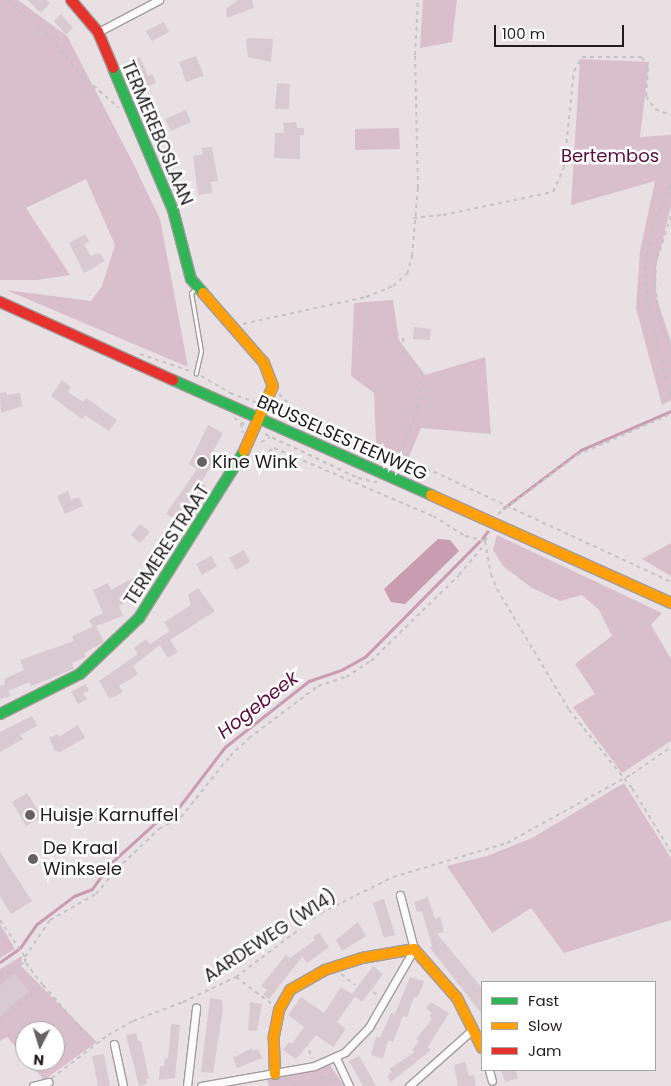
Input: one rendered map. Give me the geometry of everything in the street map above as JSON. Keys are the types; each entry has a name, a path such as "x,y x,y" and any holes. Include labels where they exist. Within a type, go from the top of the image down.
{"street":[{"name":"TERMEREBOSLAAN","path":"71,0 98,32 129,110 173,210 184,263 196,288 264,363 271,376 272,391 261,419"},
{"path":"98,32 159,0"},
{"name":"BRUSSELSESTEENWEG","path":"0,302 671,603"},
{"name":"TERMERESTRAAT","path":"0,714 80,674 139,618 194,536 261,419"},
{"path":"400,895 414,948 457,998 481,1046"},
{"path":"275,1074 274,1036 279,1010 290,990 332,967 362,958 414,948"},
{"path":"201,1086 275,1074 336,1058 369,1028 414,948"},
{"path":"187,1086 196,1008"},
{"path":"409,1086 473,1030"},
{"path":"114,1044 123,1086"},
{"path":"336,1058 349,1086"},
{"path":"490,1071 492,1081"},
{"path":"33,1086 48,1082"}],"lane":[{"path":"196,288 191,293 201,351 196,374"}],"path":[{"path":"6,0 45,32 81,75 113,105 129,110"},
{"path":"231,327 366,297 393,286 410,267 413,218 418,188 415,55 418,0"},
{"path":"413,218 443,215 553,192 564,167 574,71 582,57 642,57 648,68 646,96 655,109 671,115"},
{"path":"671,185 653,226 645,266 648,306 671,398"},
{"path":"671,216 656,262 655,285 659,319 671,350"},
{"path":"397,460 416,416 422,373 403,350 403,338"},
{"name":"BRUSSELSESTEENWEG","path":"139,353 196,374 254,402"},
{"path":"277,394 299,414 397,460 419,465 505,507 671,582"},
{"path":"498,514 577,455 671,414"},
{"path":"272,437 358,478 381,483"},
{"path":"242,467 274,448 433,516 465,536 485,543"},
{"path":"95,1045 25,962 25,957 50,920 96,894 117,869 159,829 181,817 230,756 249,738 318,686 346,677 371,661 460,575 485,543 489,533"},
{"path":"485,543 498,589 569,710 624,778 671,852"},
{"name":"AARDEWEG (W14)","path":"48,1082 95,1045 133,1020 183,1002 236,977 321,913 394,877 507,844 624,778 671,747"},
{"path":"0,920 16,947 25,957"},
{"path":"0,978 25,962"},
{"path":"332,967 355,984"},
{"path":"236,977 279,1010"},
{"path":"0,1022 43,985"},
{"path":"306,1086 320,1078 333,1081 343,1074"}],"green space":[{"path":"0,0 18,0 67,36 132,161 160,219 188,367 6,290 91,301 102,286 115,245 86,179 26,208 70,275 37,280 0,280"},
{"path":"423,0 457,0 452,42 420,48"},
{"name":"Bertembos","path":"580,59 649,62 640,137 671,135 671,206 656,266 656,296 671,342 671,400 662,405 636,308 640,251 655,181 571,205"},
{"path":"399,128 400,149 355,150 355,129"},
{"path":"393,300 399,340 425,375 485,357 491,434 421,428 408,459 376,443 374,393 351,376 354,303"},
{"path":"497,535 662,613 651,625 671,659 671,741 622,773 573,707 595,694 575,664 612,636 599,610 582,595 560,601 532,588 503,566 493,550"},
{"path":"671,543 671,576 642,559"},
{"path":"624,783 671,858 671,920 564,953 531,908 492,933 447,866 487,856 532,838"},
{"path":"0,924 15,949 0,958"},
{"path":"22,956 21,966 97,1042 65,1065 65,1021 15,1021 15,1046 7,1037 0,1041 0,969"},
{"path":"330,1065 344,1086 269,1086 267,1079"},
{"path":"36,1071 57,1071 44,1080"}],"shaded area":[{"path":"438,539 450,540 459,551 405,604 391,602 384,589"}],"building":[{"path":"27,0 47,0 50,3 41,13"},
{"path":"238,0 252,0 254,8 227,18 226,9"},
{"path":"61,14 73,28 66,35 54,21"},
{"path":"164,22 169,32 152,41 146,31"},
{"path":"249,38 273,39 271,62 248,57 246,40"},
{"path":"196,56 204,76 186,82 179,62"},
{"path":"140,57 148,76 152,74 156,83 142,89 130,62"},
{"path":"277,83 290,84 289,109 275,109"},
{"path":"186,110 191,122 171,131 165,119"},
{"path":"296,122 297,128 304,128 304,135 300,135 300,159 274,158 275,133 284,133 283,123"},
{"path":"212,147 218,181 211,182 212,193 198,195 193,156 203,154 202,148"},
{"path":"85,234 89,241 84,245 91,256 100,253 105,261 84,273 69,243"},
{"path":"414,327 431,329 430,340 413,339"},
{"path":"62,380 71,387 68,392 83,402 86,398 117,420 109,431 85,415 82,419 51,396"},
{"path":"6,392 7,395 20,393 22,406 1,413 0,393"},
{"path":"208,425 223,433 210,457 215,460 201,482 206,486 196,502 191,499 182,523 166,514 197,469 189,464"},
{"path":"68,491 71,500 79,497 83,506 65,514 57,496"},
{"path":"140,524 150,532 140,543 131,535"},
{"path":"244,550 250,562 236,570 229,558"},
{"path":"211,556 217,566 202,575 196,564"},
{"path":"135,577 141,590 134,594 136,598 119,606 123,616 96,626 104,642 84,653 86,657 72,663 74,669 31,686 29,682 8,691 11,696 0,699 0,686 5,684 4,679 24,670 20,660 74,641 72,636 93,627 89,620 103,613 93,590 108,583 111,590"},
{"path":"198,588 215,611 170,640 178,652 168,658 160,645 133,666 138,674 119,686 123,692 110,699 99,681 138,654 134,648 146,639 150,644 170,631 164,622 191,605 188,595"},
{"path":"85,684 89,690 83,693 87,699 78,704 71,692"},
{"path":"32,716 37,726 20,735 23,739 0,752 0,732"},
{"path":"78,725 85,738 60,752 55,751 49,738 58,734 59,737"},
{"path":"27,793 42,817 26,826 12,802"},
{"name":"De Kraal Winksele","path":"0,852 32,901 11,914 0,896"},
{"path":"428,897 435,919 440,917 444,932 437,934 481,987 481,1013 430,948 432,946 422,911 417,912 414,902"},
{"path":"384,899 395,935 384,938 373,903"},
{"path":"358,922 366,936 342,951 336,940"},
{"path":"319,933 329,947 307,963 302,957 269,999 263,995 267,990 261,986 286,955 290,958 315,940 313,937"},
{"path":"373,966 383,974 362,1002 352,994"},
{"path":"14,973 29,991 0,1016 0,986"},
{"path":"410,977 424,981 417,998 414,997 407,1017 403,1016 393,1042 388,1040 383,1059 371,1055 376,1037 380,1038 391,1013 395,1014"},
{"path":"341,987 355,996 337,1022 346,1029 333,1047 316,1035 296,1059 283,1050 289,1042 292,1044 304,1027 288,1015 301,997 324,1013"},
{"path":"210,998 222,1000 223,1010 213,1073 201,1072"},
{"path":"250,1002 262,1004 257,1031 248,1030"},
{"path":"431,1002 449,1013 428,1047 431,1050 391,1082 387,1076 392,1072 389,1069 415,1052 412,1050 419,1041 416,1039 432,1019 429,1016 432,1013 426,1008"},
{"path":"171,1024 180,1025 175,1078 159,1080 160,1066 164,1066 165,1058 168,1059"},
{"path":"136,1033 138,1041 141,1041 149,1079 146,1079 147,1084 139,1086 126,1035"},
{"path":"252,1048 253,1051 258,1049 262,1058 237,1068 233,1058"},
{"path":"104,1054 110,1086 98,1086 92,1056"},
{"path":"359,1056 376,1086 363,1086 349,1061"},
{"path":"465,1062 469,1076 474,1075 476,1086 458,1086 454,1065"},
{"path":"501,1071 516,1071 518,1078 505,1082"}],"waterway":[{"name":"Hogebeek","path":"504,508 581,450 671,411"},
{"name":"Hogebeek","path":"482,539 487,532"},
{"name":"Hogebeek","path":"0,962 20,948 37,924 74,896 92,889 110,864 155,823 176,811 225,747 309,681 343,669 366,656 479,542"}],"traffic: fast":[{"path":"113,68 173,210 191,279 203,293"},
{"path":"173,380 431,495"},
{"path":"0,714 80,674 139,618 244,451"}],"traffic: slow":[{"path":"203,293 264,363 273,386 244,451"},
{"path":"431,495 671,603"},
{"path":"275,1074 274,1036 279,1010 290,990 325,970 362,958 414,949 457,998 481,1046"}],"traffic: jam":[{"path":"71,0 98,32 113,68"},
{"path":"0,302 173,380"}],"place":[{"name":"Kine Wink","path":"202,462"},
{"name":"Huisje Karnuffel","path":"30,815"},
{"name":"De Kraal Winksele","path":"33,859"}]}
